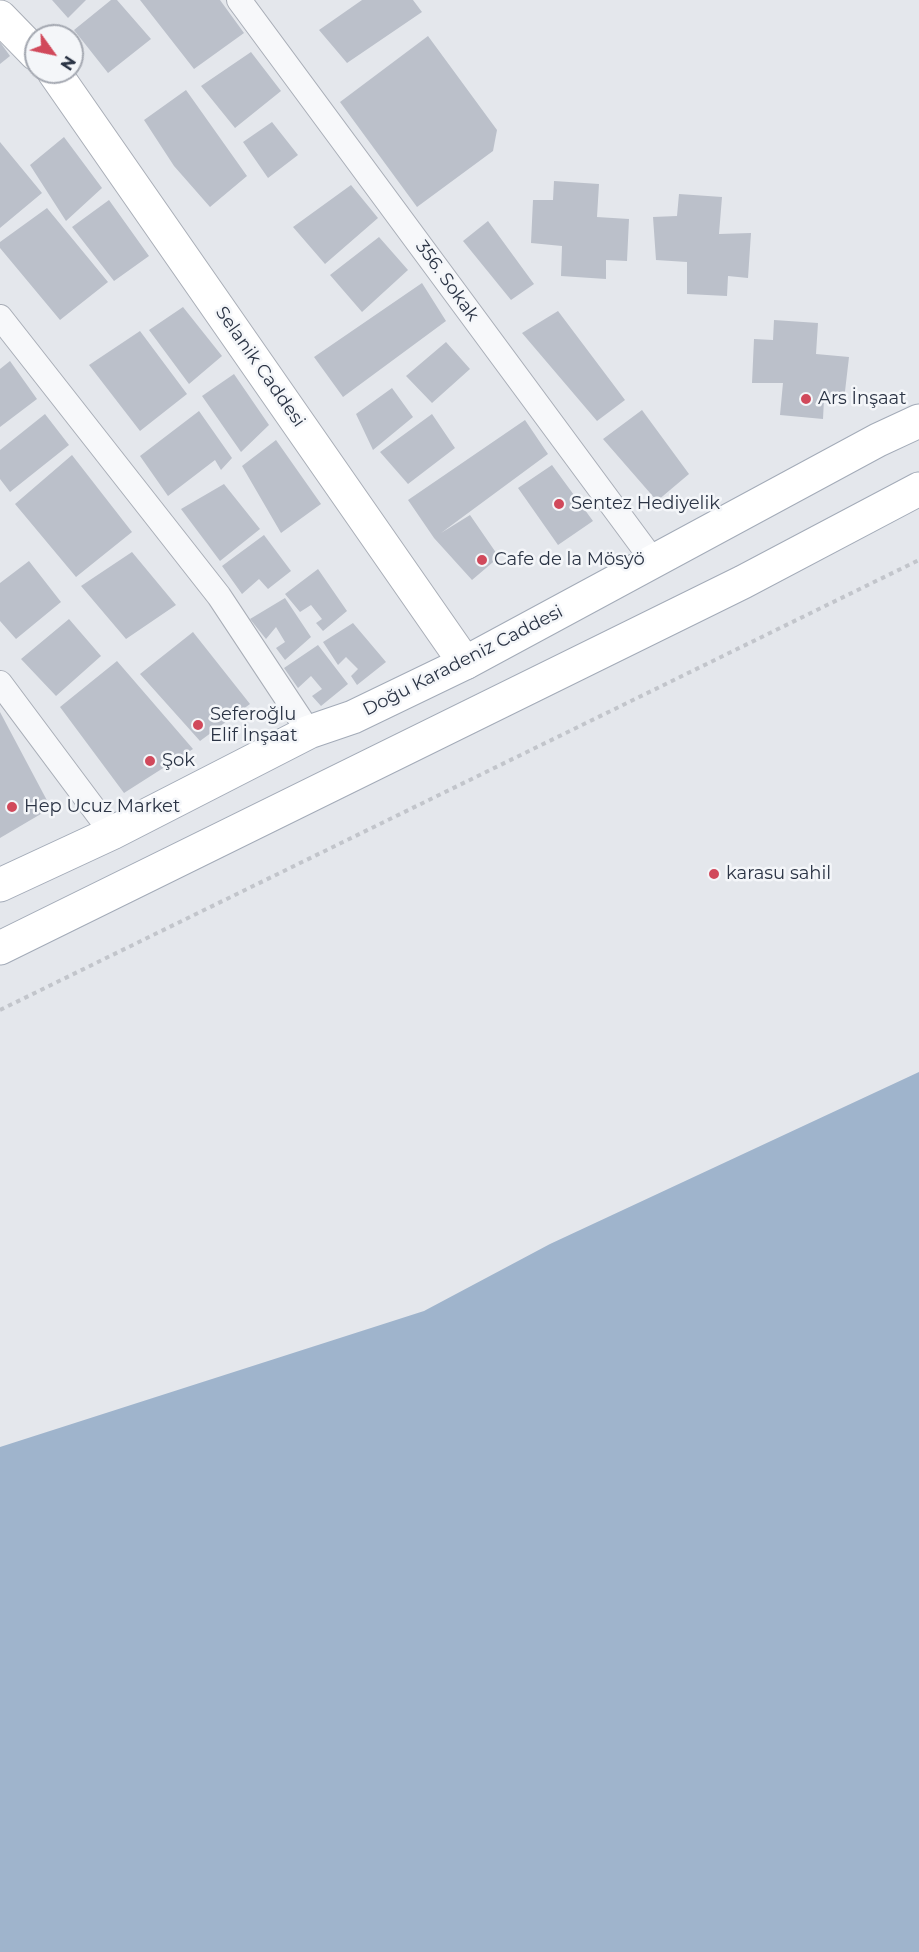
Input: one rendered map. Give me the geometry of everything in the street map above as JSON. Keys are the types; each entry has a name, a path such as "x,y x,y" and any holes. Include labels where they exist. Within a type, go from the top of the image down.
{"main road":[{"path":"0,17 24,42"},
{"name":"Selanik Caddesi","path":"62,84 465,663"},
{"name":"Doğu Karadeniz Caddesi","path":"0,885 112,833 309,732 353,717 465,663 878,440 919,421"},
{"path":"0,948 732,588 919,489"}],"street":[{"name":"356. Sokak","path":"239,0 654,562"},
{"path":"0,317 219,596 309,732"},
{"path":"0,683 112,833"}],"path":[{"path":"0,1010 919,560"}],"water":[{"path":"919,1072 919,1952 0,1952 0,1447 424,1311 550,1244"}],"building":[{"path":"52,0 86,0 68,18"},
{"path":"111,0 117,0 151,39 108,73 84,43 84,24 81,24"},
{"path":"140,0 220,0 244,33 194,69"},
{"path":"362,0 413,0 422,12 347,63 319,30"},
{"path":"428,36 497,130 493,151 417,207 340,102"},
{"path":"0,42 10,56 0,64"},
{"path":"251,52 281,91 235,128 201,86"},
{"path":"186,90 247,176 210,207 174,166 144,120"},
{"path":"272,122 298,155 268,178 243,142"},
{"path":"64,137 102,188 66,221 30,165"},
{"path":"0,142 42,193 0,228"},
{"path":"554,181 599,184 597,217 629,219 627,261 606,260 606,279 561,276 562,246 531,243 533,200 553,200"},
{"path":"351,185 378,218 325,264 293,227"},
{"path":"679,194 722,197 719,234 751,233 748,278 728,276 727,296 687,294 687,262 656,260 653,217 677,216"},
{"path":"109,200 149,256 114,281 72,227"},
{"path":"47,208 108,282 60,320 0,248 0,242"},
{"path":"488,221 534,284 511,300 463,241"},
{"path":"379,237 408,270 362,312 330,275"},
{"path":"422,283 446,321 343,397 314,357"},
{"path":"183,307 222,356 189,384 149,330"},
{"path":"558,311 625,400 597,421 522,333"},
{"path":"774,320 818,323 816,354 849,357 844,400 824,399 823,419 780,415 783,383 752,383 754,339 773,340"},
{"path":"140,331 187,394 140,431 89,365"},
{"path":"446,342 470,369 432,403 406,376"},
{"path":"10,361 37,399 0,427 0,369"},
{"path":"234,374 269,425 241,452 202,396"},
{"path":"392,388 413,417 373,450 356,414"},
{"path":"642,410 689,474 657,501 603,439"},
{"path":"199,411 232,458 221,470 215,460 168,496 140,456"},
{"path":"45,414 69,445 10,492 0,479 0,450"},
{"path":"432,414 455,448 408,484 380,452"},
{"path":"525,420 548,454 441,533 470,515 499,557 472,580 434,538 408,500"},
{"path":"276,440 321,504 281,533 242,466"},
{"path":"72,455 132,532 76,577 15,504"},
{"path":"552,465 593,521 558,545 518,488"},
{"path":"224,484 260,529 220,561 181,509"},
{"path":"264,535 291,571 268,589 259,579 242,594 222,566"},
{"path":"132,552 176,605 126,639 81,586"},
{"path":"29,561 61,602 16,639 0,621 0,583"},
{"path":"318,569 347,611 323,631 316,623 322,619 311,605 300,612 285,594"},
{"path":"285,598 311,637 285,660 276,648 285,642 276,627 266,639 250,619"},
{"path":"69,619 101,656 56,696 21,659"},
{"path":"353,623 386,662 357,685 351,676 358,669 346,657 338,665 323,642"},
{"path":"193,632 250,704 200,741 140,674"},
{"path":"318,645 348,684 321,706 312,696 322,689 311,676 298,688 284,668"},
{"path":"117,661 193,749 124,793 60,707"},
{"path":"0,712 51,808 0,838"}],"place":[{"name":"Ars İnşaat","path":"806,399"},
{"name":"Sentez Hediyelik","path":"559,504"},
{"name":"Cafe de la Mösyö","path":"482,560"},
{"name":"Seferoğlu Elif İnşaat","path":"198,725"},
{"name":"Şok","path":"150,761"},
{"name":"Hep Ucuz Market","path":"12,807"},
{"name":"karasu sahil","path":"714,874"}]}
